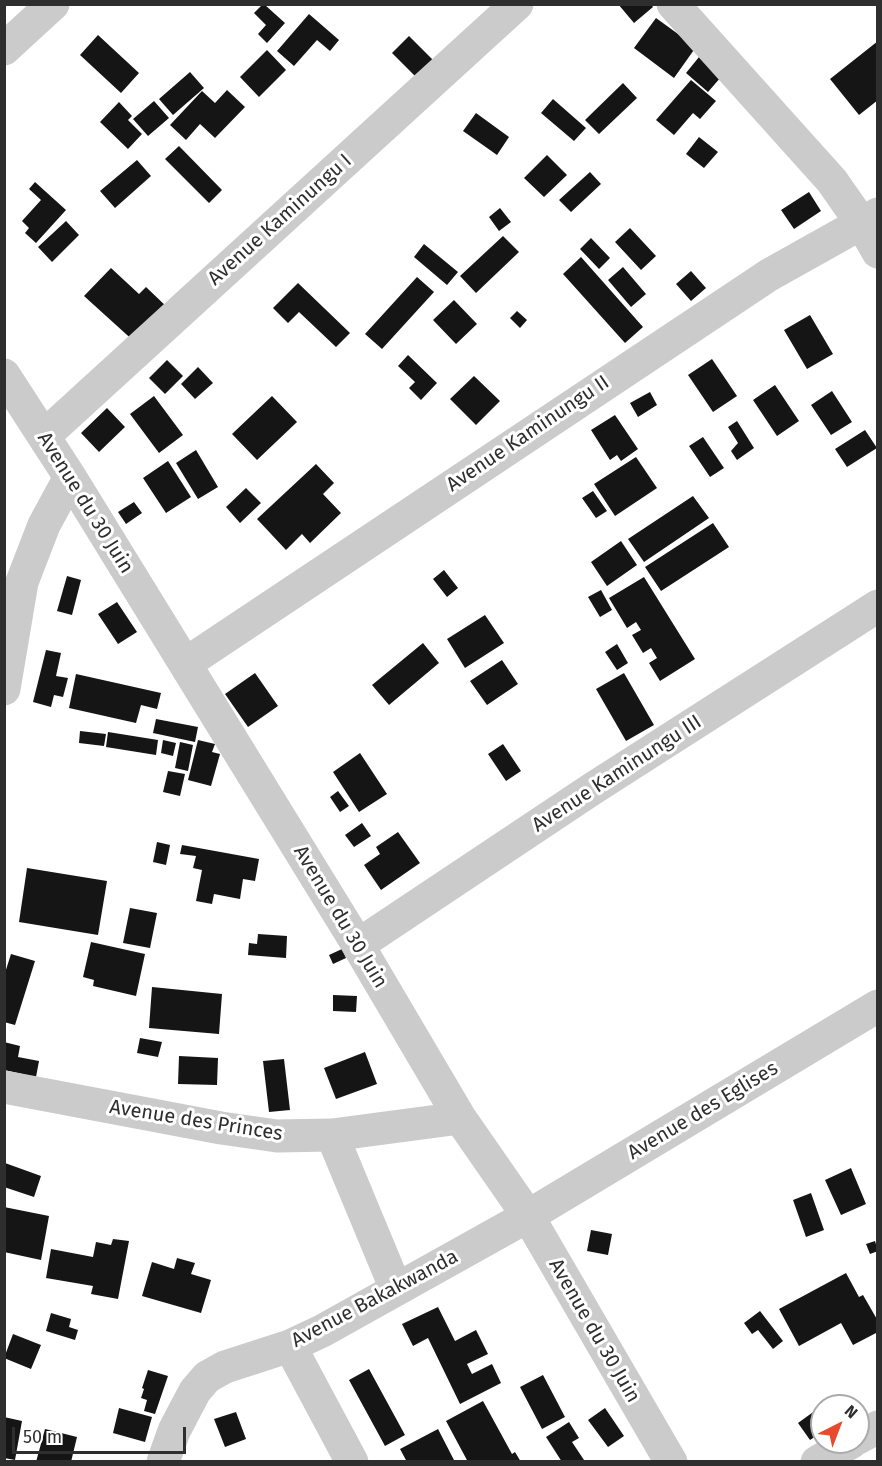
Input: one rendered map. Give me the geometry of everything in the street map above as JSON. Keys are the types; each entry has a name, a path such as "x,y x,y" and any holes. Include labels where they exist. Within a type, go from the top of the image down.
{"street":[{"path":"4,49 53,4"},
{"name":"Avenue Kaminungu I","path":"44,436 517,4"},
{"path":"674,4 832,181 872,230"},
{"name":"Avenue Kaminungu II","path":"185,664 760,281 872,230"},
{"name":"Avenue du 30 Juin","path":"4,375 70,477 358,945 460,1118 528,1216 671,1461"},
{"path":"4,689 22,582 44,525 70,477"},
{"name":"Avenue Kaminungu III","path":"358,945 592,789 878,606"},
{"name":"Avenue des Eglises","path":"528,1216 878,1006"},
{"name":"Avenue des Princes","path":"4,1087 221,1128 277,1136 332,1135 460,1118"},
{"path":"332,1135 396,1289"},
{"name":"Avenue Bakakwanda","path":"163,1461 174,1431 186,1408 195,1391 207,1377 225,1367 290,1346 322,1331 528,1216"},
{"path":"290,1346 352,1461"}],"building":[{"path":"618,4 651,4 653,7 634,23"},
{"path":"265,5 285,23 267,43 258,34 266,25 254,13"},
{"path":"309,14 339,40 330,51 317,40 294,66 277,51"},
{"path":"656,18 696,47 674,78 634,48"},
{"path":"98,35 139,73 121,93 80,55"},
{"path":"409,36 437,64 420,81 392,53"},
{"path":"878,41 878,100 859,115 830,79"},
{"path":"267,50 286,70 259,97 240,77"},
{"path":"699,57 721,77 708,92 686,73"},
{"path":"190,72 204,88 173,115 159,99"},
{"path":"691,80 716,101 700,119 693,113 674,135 656,120"},
{"path":"623,83 637,98 599,134 585,120"},
{"path":"227,90 245,107 215,138 200,124 186,140 170,125 202,91 215,103"},
{"path":"553,99 586,128 574,141 541,113"},
{"path":"154,101 169,118 148,136 133,119"},
{"path":"119,102 132,116 128,120 142,134 128,149 100,122"},
{"path":"476,113 509,137 497,155 463,131"},
{"path":"699,137 718,152 704,168 686,154"},
{"path":"179,146 222,190 209,203 165,159"},
{"path":"547,155 567,175 544,197 524,178"},
{"path":"137,160 151,176 115,208 100,191"},
{"path":"590,172 601,184 571,212 559,200"},
{"path":"35,182 66,210 36,243 25,233 29,228 22,221 41,200 29,189"},
{"path":"809,192 821,211 794,229 781,210"},
{"path":"500,208 511,222 499,231 489,217"},
{"path":"66,221 79,235 52,262 38,247"},
{"path":"630,228 656,256 641,270 615,242"},
{"path":"503,236 519,252 476,293 460,276"},
{"path":"591,238 610,258 599,269 580,249"},
{"path":"424,244 458,272 447,285 414,257"},
{"path":"581,257 643,327 625,343 563,274"},
{"path":"623,267 646,294 631,307 608,280"},
{"path":"111,268 139,294 146,287 169,309 137,344 84,296"},
{"path":"691,271 706,288 691,301 676,284"},
{"path":"417,277 434,292 382,349 365,334"},
{"path":"298,283 350,333 336,347 299,312 288,323 273,308"},
{"path":"454,300 477,324 456,344 433,320"},
{"path":"517,311 527,320 520,328 510,318"},
{"path":"810,315 833,354 807,369 784,330"},
{"path":"408,355 437,383 421,400 409,388 415,382 398,366"},
{"path":"712,359 737,396 713,412 688,375"},
{"path":"167,360 183,376 165,394 149,378"},
{"path":"198,367 213,383 195,399 181,384"},
{"path":"474,376 500,401 476,425 450,399"},
{"path":"775,385 799,421 777,436 753,400"},
{"path":"832,391 852,422 831,435 811,405"},
{"path":"650,392 657,405 638,417 630,403"},
{"path":"154,396 183,435 159,453 130,414"},
{"path":"272,396 297,422 257,460 232,434"},
{"path":"107,408 125,427 99,452 81,433"},
{"path":"615,415 638,449 621,461 617,455 610,460 591,430"},
{"path":"737,421 754,448 737,460 731,451 738,443 728,427"},
{"path":"865,430 877,448 847,467 835,449"},
{"path":"703,437 724,468 710,477 689,446"},
{"path":"196,450 218,487 198,499 176,463"},
{"path":"636,457 657,488 615,516 594,484"},
{"path":"168,461 191,497 166,513 143,478"},
{"path":"316,464 334,483 323,494 341,513 310,543 302,534 286,550 257,519"},
{"path":"246,488 261,503 240,523 226,507"},
{"path":"593,491 607,511 596,518 582,498"},
{"path":"693,496 709,518 644,562 628,539"},
{"path":"134,502 142,513 126,524 118,512"},
{"path":"713,523 729,547 661,591 645,567"},
{"path":"621,541 637,565 607,586 591,562"},
{"path":"444,570 458,588 447,597 433,579"},
{"path":"67,576 81,580 72,615 57,611"},
{"path":"644,577 695,659 660,681 649,663 657,658 651,648 643,653 632,635 641,630 636,622 627,628 609,598"},
{"path":"601,590 612,610 600,617 588,597"},
{"path":"117,602 137,632 118,644 98,614"},
{"path":"485,615 504,643 465,668 447,639"},
{"path":"423,643 439,663 389,705 372,685"},
{"path":"617,644 628,663 617,670 605,652"},
{"path":"46,650 61,653 56,676 68,678 63,697 54,695 51,707 33,702"},
{"path":"502,660 518,684 487,705 470,681"},
{"path":"255,673 278,706 248,727 225,694"},
{"path":"624,673 654,725 626,741 596,689"},
{"path":"76,674 161,693 157,709 141,705 136,723 69,708"},
{"path":"156,719 198,727 195,742 153,733"},
{"path":"80,731 106,734 104,746 79,743"},
{"path":"108,732 158,740 156,755 106,747"},
{"path":"163,740 176,743 173,756 161,753"},
{"path":"198,740 215,744 212,752 220,754 211,786 188,780"},
{"path":"180,742 193,745 188,771 175,768"},
{"path":"503,744 521,771 506,781 488,754"},
{"path":"360,753 387,794 359,812 333,772"},
{"path":"168,771 185,774 180,796 163,792"},
{"path":"338,791 349,806 340,812 330,797"},
{"path":"362,823 371,836 354,847 345,835"},
{"path":"398,832 420,863 381,890 364,865 380,854 376,847"},
{"path":"157,842 170,845 166,865 153,862"},
{"path":"182,845 259,859 255,881 243,879 240,899 214,894 212,904 196,901 202,870 193,868 196,856 180,854"},
{"path":"27,868 107,881 98,935 19,922"},
{"path":"130,908 157,913 150,948 123,943"},
{"path":"258,934 287,936 286,958 248,955 249,943 257,944"},
{"path":"91,942 145,954 136,996 93,986 94,980 83,977"},
{"path":"342,949 346,958 333,964 329,955"},
{"path":"11,954 35,961 15,1025 4,1022 4,976"},
{"path":"152,987 222,994 219,1034 149,1028"},
{"path":"333,995 357,996 356,1012 333,1011"},
{"path":"140,1038 162,1042 158,1057 137,1053"},
{"path":"4,1042 20,1046 18,1057 39,1061 36,1077 4,1070"},
{"path":"365,1052 377,1084 336,1099 324,1068"},
{"path":"179,1056 218,1058 217,1085 178,1084"},
{"path":"284,1059 290,1110 269,1112 263,1061"},
{"path":"5,1163 41,1176 34,1197 4,1187"},
{"path":"851,1168 866,1204 841,1215 825,1180"},
{"path":"811,1193 824,1230 806,1237 793,1200"},
{"path":"4,1207 49,1216 41,1260 4,1252"},
{"path":"591,1230 612,1234 608,1255 587,1251"},
{"path":"113,1239 129,1241 118,1299 91,1294 93,1286 46,1278 51,1249 93,1257 96,1242 111,1245"},
{"path":"875,1241 878,1251 870,1254 866,1244"},
{"path":"177,1258 195,1263 191,1274 211,1280 201,1313 142,1296 152,1262 174,1269"},
{"path":"846,1273 859,1297 863,1295 878,1321 878,1332 853,1345 841,1323 799,1346 779,1309"},
{"path":"438,1307 455,1341 476,1330 488,1354 467,1364 472,1374 492,1364 501,1383 460,1404 428,1338 413,1346 402,1324"},
{"path":"760,1311 783,1341 773,1349 758,1330 752,1334 744,1323"},
{"path":"51,1313 71,1319 69,1327 78,1330 75,1340 46,1331"},
{"path":"13,1334 41,1345 31,1369 4,1358"},
{"path":"369,1369 405,1435 385,1446 349,1380"},
{"path":"148,1370 168,1376 155,1414 144,1411 147,1400 141,1398"},
{"path":"543,1375 565,1417 542,1429 520,1387"},
{"path":"483,1401 512,1454 515,1452 521,1462 468,1462 446,1421"},
{"path":"119,1408 152,1417 145,1442 113,1433"},
{"path":"605,1408 624,1436 608,1447 588,1420"},
{"path":"236,1412 246,1439 225,1447 214,1419"},
{"path":"810,1414 810,1440 798,1423"},
{"path":"4,1417 22,1421 15,1460 4,1458"},
{"path":"569,1422 579,1438 572,1442 584,1460 582,1462 562,1462 546,1437"},
{"path":"45,1429 77,1437 71,1462 36,1462"},
{"path":"438,1429 455,1462 407,1462 400,1449"}]}
